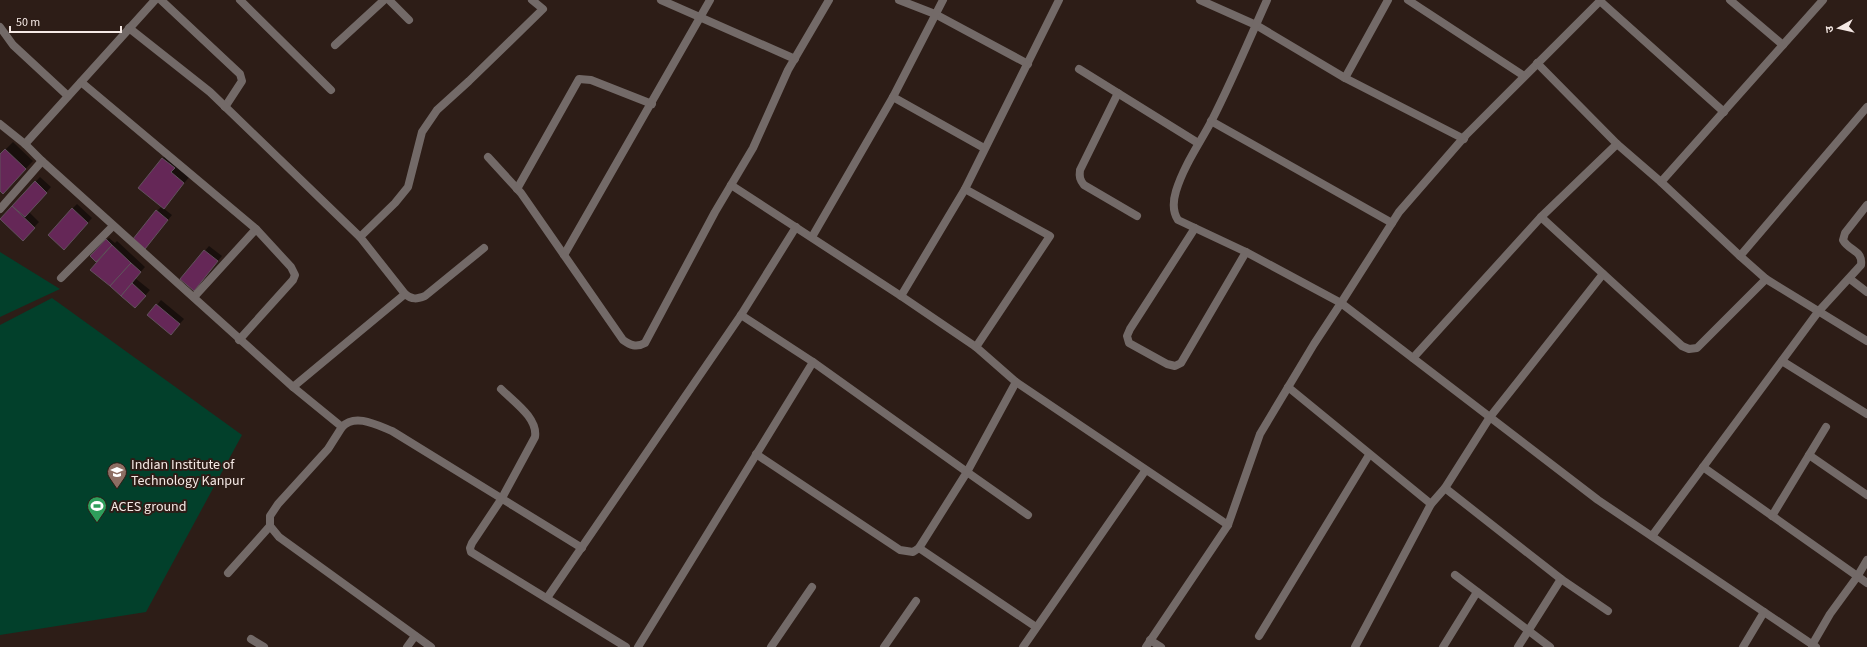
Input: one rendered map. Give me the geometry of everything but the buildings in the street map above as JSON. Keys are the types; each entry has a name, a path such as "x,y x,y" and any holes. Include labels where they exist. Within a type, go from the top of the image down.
{"street":[{"path":"161,0 240,74 242,81 225,107"},
{"path":"240,0 331,90"},
{"path":"335,45 384,0"},
{"path":"389,0 409,20"},
{"path":"360,237 395,203 408,187 422,132 437,110 543,9 532,0"},
{"path":"661,0 701,16 795,59"},
{"path":"564,255 652,104 710,0"},
{"path":"488,156 517,189 623,340 631,345 641,345 645,343 731,185 753,148 795,59 829,0"},
{"path":"899,0 935,14 1028,64"},
{"path":"812,237 893,97 942,0"},
{"path":"901,296 965,189 984,148 1028,64 1059,0"},
{"path":"1200,0 1256,25 1345,78 1464,139"},
{"path":"1267,0 1211,120 1198,142 1176,190 1173,204 1174,214 1178,220 1246,252 1341,303 1598,500 1814,646 1830,614 1857,577 1867,560"},
{"path":"1345,78 1388,0"},
{"path":"1408,0 1524,76"},
{"path":"1730,0 1783,45"},
{"path":"1661,182 1823,0"},
{"path":"1161,647 1148,644 1228,526 1260,434 1314,344 1399,212 1464,139 1524,76 1600,1 1724,112"},
{"path":"25,144 129,28 150,2"},
{"path":"0,27 13,45 68,96"},
{"path":"129,28 210,92 360,237 406,294 412,298 416,299 425,296 484,248"},
{"path":"1537,63 1617,144 1661,182 1766,279 1867,341"},
{"path":"1079,69 1198,142"},
{"path":"517,189 579,79 591,80 652,104"},
{"path":"81,82 256,229 291,267 295,275 293,280 239,340"},
{"path":"1118,93 1080,170 1079,176 1080,181 1084,185 1137,216"},
{"path":"893,97 984,148"},
{"path":"1740,256 1867,107"},
{"path":"1211,120 1392,223"},
{"path":"0,124 25,144 113,226 194,297 239,340 342,427"},
{"path":"1413,358 1541,218 1617,144"},
{"path":"0,209 42,161"},
{"path":"731,185 812,237 976,347 1016,382 1228,526"},
{"path":"965,189 1050,236 976,347"},
{"path":"1652,536 1818,312 1861,265 1862,259 1860,255 1845,244 1843,240 1845,233 1867,206"},
{"path":"1541,218 1682,346 1689,349 1697,348 1766,279"},
{"path":"61,278 113,226"},
{"path":"547,598 741,315 796,227"},
{"path":"1196,228 1130,329 1127,336 1129,343 1166,364 1175,366 1181,362 1246,252"},
{"path":"194,297 256,229"},
{"path":"1355,647 1431,504 1445,488 1490,417 1603,274"},
{"path":"1850,278 1867,292"},
{"path":"293,387 406,294"},
{"path":"741,315 814,362 1028,515"},
{"path":"1782,361 1867,414"},
{"path":"638,647 814,362"},
{"path":"756,454 900,550 913,552 919,548 967,472 1016,382"},
{"path":"1288,387 1431,504"},
{"path":"501,389 529,417 536,430 535,438 502,498 472,543 470,548 471,552 626,647"},
{"path":"431,647 279,537 270,526 270,516 278,504 328,449 342,427 348,421 358,420 372,423 392,431 582,548"},
{"path":"1772,516 1826,427"},
{"path":"1259,636 1370,454"},
{"path":"1809,455 1867,495"},
{"path":"1703,467 1867,583"},
{"path":"1023,647 1145,471"},
{"path":"1445,488 1561,579 1608,611"},
{"path":"228,573 270,526"},
{"path":"919,548 1036,627"},
{"path":"1455,575 1550,647"},
{"path":"1518,647 1561,579"},
{"path":"771,647 812,587"},
{"path":"1444,647 1477,592"},
{"path":"884,647 916,602"},
{"path":"1743,647 1764,612"},
{"path":"407,647 415,636"},
{"path":"251,639 264,647"}],"green space":[{"path":"0,252 60,289 0,317"},
{"name":"ACES ground","path":"52,298 242,435 146,612 0,635 0,325"}],"place":[{"name":"Indian Institute of Technology Kanpur","path":"117,489"},
{"name":"ACES ground","path":"97,523"}]}
